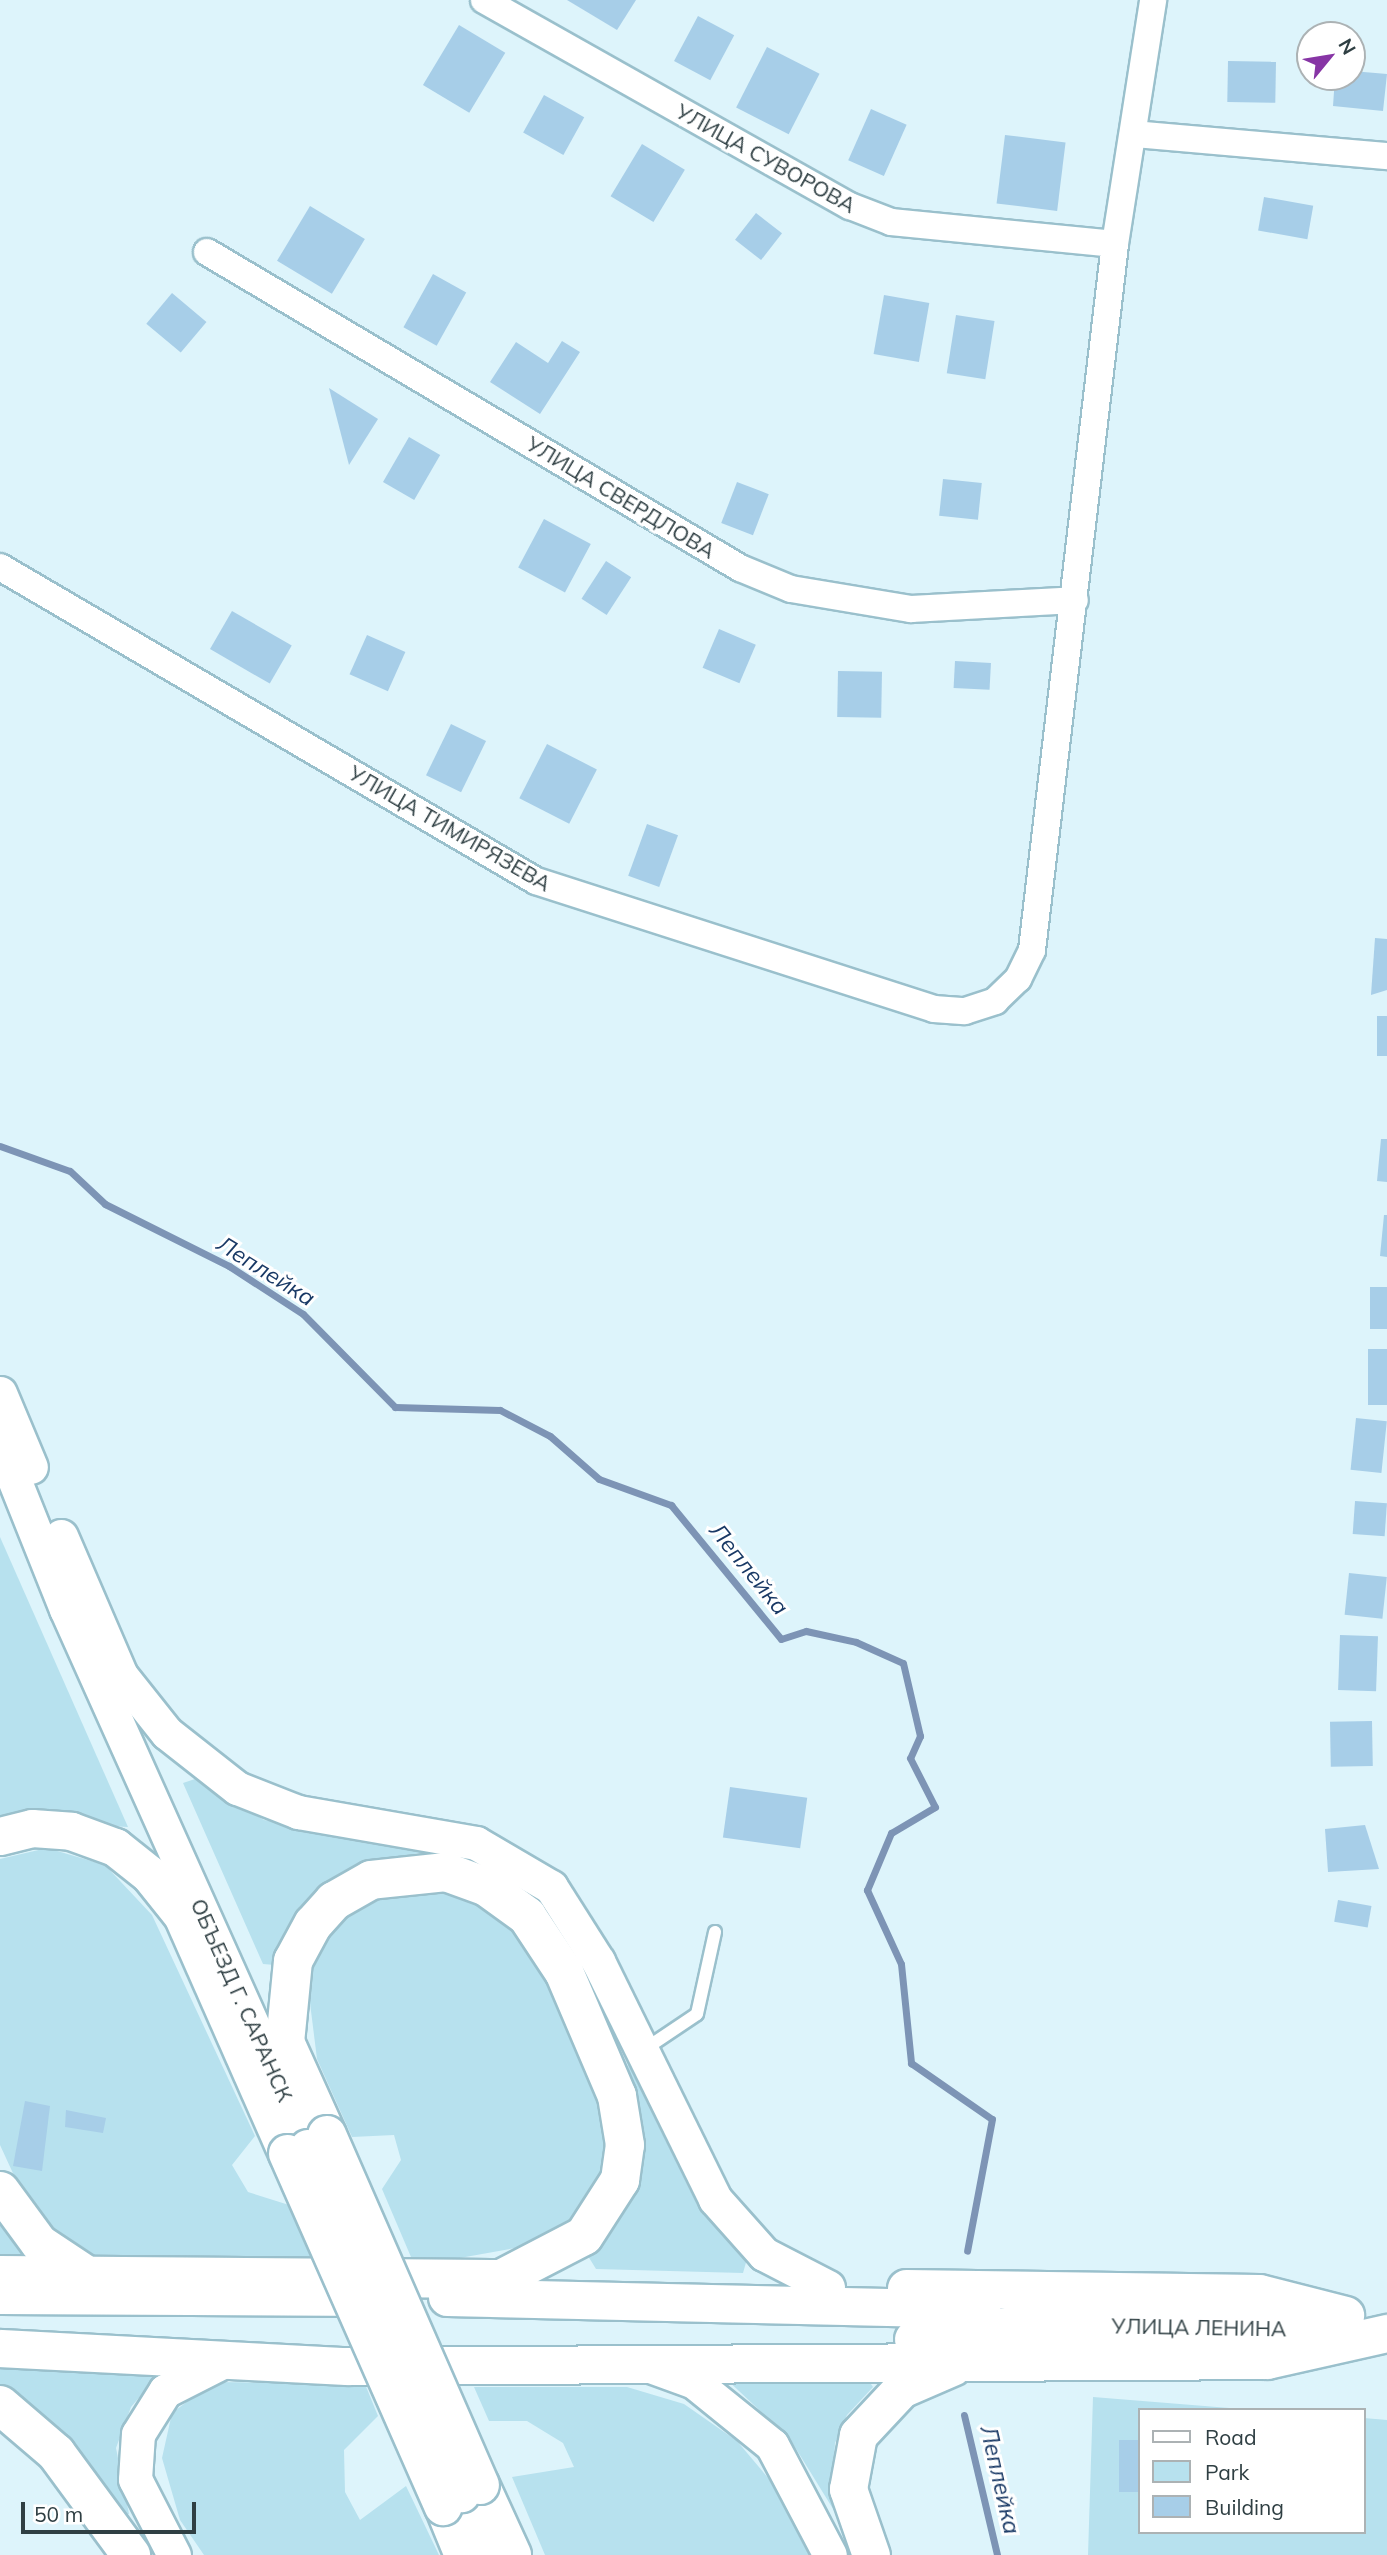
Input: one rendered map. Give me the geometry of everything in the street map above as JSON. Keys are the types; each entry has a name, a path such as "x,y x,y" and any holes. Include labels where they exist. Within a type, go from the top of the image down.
{"main road":[{"path":"0,1836 32,1828 58,1830 115,1847 149,1874 182,1915 307,2145 462,2496 512,2555"},
{"path":"307,2145 285,2042 293,1961 313,1924 334,1901 371,1880 446,1872 487,1886 527,1916 569,1984 617,2096 625,2145 621,2180 584,2236 501,2279"},
{"path":"0,2190 39,2243 86,2274"},
{"path":"0,2275 501,2279 1259,2293 1387,2329"},
{"path":"0,2295 921,2308 1012,2325"},
{"path":"0,2329 481,2347 925,2339 1012,2325"},
{"name":"УЛИЦА ЛЕНИНА","path":"1012,2325 1387,2329"},
{"path":"0,2348 222,2362 651,2366 975,2359 1267,2360 1387,2329"},
{"path":"871,2555 848,2489 858,2435 901,2389 975,2359"},
{"path":"0,2405 56,2453 131,2555"},
{"path":"462,2496 464,2555"}],"street":[{"name":"УЛИЦА СУВОРОВА","path":"484,0 850,206 891,222 1115,244"},
{"path":"1075,600 1115,244 1135,134 1153,0"},
{"path":"1135,134 1387,156"},
{"name":"УЛИЦА СВЕРДЛОВА","path":"207,253 730,562 792,589 911,609 1075,600"},
{"name":"УЛИЦА ТИМИРЯЗЕВА","path":"0,567 536,881 934,1009 965,1011 995,1001 1018,979 1032,950 1075,600"},
{"path":"0,1393 121,1674 285,2042"},
{"name":"ОБЪЕЗД Г. САРАНСК","path":"0,1444 66,1609 307,2145"},
{"path":"0,1504 182,1915"},
{"path":"121,1674 167,1733 236,1787 298,1812 477,1843 537,1875 578,1924 689,2154 741,2234 784,2266 828,2287"},
{"path":"174,2555 135,2479 138,2434 165,2391 222,2362"},
{"path":"651,2366 694,2382 772,2445 830,2555"},
{"path":"462,2496 488,2555"}],"lane":[{"path":"641,2052 697,2014 715,1932"}],"green space":[{"path":"0,1537 128,1827 0,1820"},
{"path":"195,1779 264,1820 426,1852 365,1862 275,1965 263,1964 183,1783"},
{"path":"47,1848 105,1865 152,1915 255,2136 232,2165 248,2192 289,2205 313,2263 141,2263 96,2256 66,2241 29,2208 0,2145 0,1859"},
{"path":"444,1886 501,1911 547,1970 601,2095 612,2160 584,2212 543,2243 443,2261 411,2257 382,2189 401,2160 394,2135 352,2137 317,2059 308,1987 324,1933 381,1893"},
{"path":"627,2061 692,2194 747,2259 743,2273 596,2269 588,2256 630,2199 635,2099"},
{"path":"0,2216 22,2249 19,2260 0,2259"},
{"path":"0,2361 150,2373 154,2380 131,2407 116,2448 129,2514 123,2515 0,2384"},
{"path":"865,2375 873,2387 847,2415 835,2443 832,2490 838,2517 790,2439 723,2376"},
{"path":"213,2382 365,2384 378,2416 344,2450 345,2492 360,2520 406,2486 439,2555 204,2555 180,2520 162,2458 172,2413"},
{"path":"474,2387 627,2387 684,2404 737,2441 769,2479 809,2555 545,2555 512,2477 574,2467 563,2443 527,2421 489,2421"},
{"path":"1093,2397 1229,2408 1138,2408 1138,2534 1366,2534 1366,2418 1387,2420 1387,2555 1088,2555"}],"building":[{"path":"567,0 636,0 617,30"},
{"path":"698,16 734,35 710,80 674,61"},
{"path":"459,25 505,53 469,113 423,85"},
{"path":"767,47 820,74 789,134 736,108"},
{"path":"1228,61 1276,62 1275,103 1227,102"},
{"path":"1366,72 1387,74 1383,111 1333,106 1334,91 1366,91"},
{"path":"544,95 584,117 563,155 523,133"},
{"path":"871,109 907,125 884,176 848,160"},
{"path":"1005,135 1066,142 1057,211 997,203"},
{"path":"642,144 685,170 653,222 611,196"},
{"path":"1264,197 1313,206 1307,239 1258,230"},
{"path":"310,206 365,239 332,294 277,261"},
{"path":"756,213 782,233 761,260 735,240"},
{"path":"433,274 466,292 437,346 403,327"},
{"path":"172,293 206,322 181,353 146,324"},
{"path":"884,295 929,303 919,362 874,354"},
{"path":"956,315 995,321 985,379 947,373"},
{"path":"562,341 580,352 540,414 490,382 516,342 548,363"},
{"path":"329,388 378,419 349,465"},
{"path":"409,437 440,455 414,500 383,482"},
{"path":"943,479 982,483 978,520 939,516"},
{"path":"737,482 769,494 753,535 721,523"},
{"path":"544,519 591,544 565,592 518,568"},
{"path":"606,561 631,577 607,615 581,599"},
{"path":"232,611 292,646 270,684 210,649"},
{"path":"719,629 756,645 739,683 703,668"},
{"path":"367,635 405,652 388,691 350,674"},
{"path":"955,661 991,663 990,690 954,688"},
{"path":"838,671 882,672 881,718 837,717"},
{"path":"451,724 486,741 461,792 426,775"},
{"path":"547,744 597,769 569,824 519,798"},
{"path":"647,824 678,835 659,887 628,876"},
{"path":"1375,938 1387,939 1387,990 1371,995"},
{"path":"1377,1016 1387,1016 1387,1056 1377,1056"},
{"path":"1381,1139 1387,1139 1387,1182 1377,1181"},
{"path":"1384,1215 1387,1215 1387,1257 1380,1256"},
{"path":"1370,1287 1387,1287 1387,1329 1370,1329"},
{"path":"1368,1349 1387,1349 1387,1405 1368,1405"},
{"path":"1356,1418 1387,1421 1381,1473 1351,1470"},
{"path":"1355,1501 1387,1503 1385,1536 1353,1534"},
{"path":"1349,1573 1387,1577 1382,1619 1345,1615"},
{"path":"1340,1635 1378,1636 1376,1691 1338,1690"},
{"path":"1372,1721 1373,1766 1331,1767 1330,1722"},
{"path":"730,1787 807,1798 800,1848 723,1838"},
{"path":"1365,1825 1379,1869 1328,1872 1325,1829"},
{"path":"1338,1900 1371,1906 1368,1928 1334,1922"},
{"path":"25,2101 50,2106 42,2171 13,2166"},
{"path":"66,2110 106,2118 103,2133 65,2127"},
{"path":"1119,2440 1138,2440 1138,2492 1119,2492"}],"waterway":[{"name":"Леплейка","path":"0,1146 70,1171 105,1204 229,1266 303,1314 395,1407 500,1410 550,1436 599,1479 671,1505 781,1639 806,1631 856,1642 903,1663 920,1736 910,1758 935,1807 891,1833 867,1890 901,1964 911,2063 992,2119 967,2251"},
{"name":"Леплейка","path":"964,2415 997,2555"}]}
